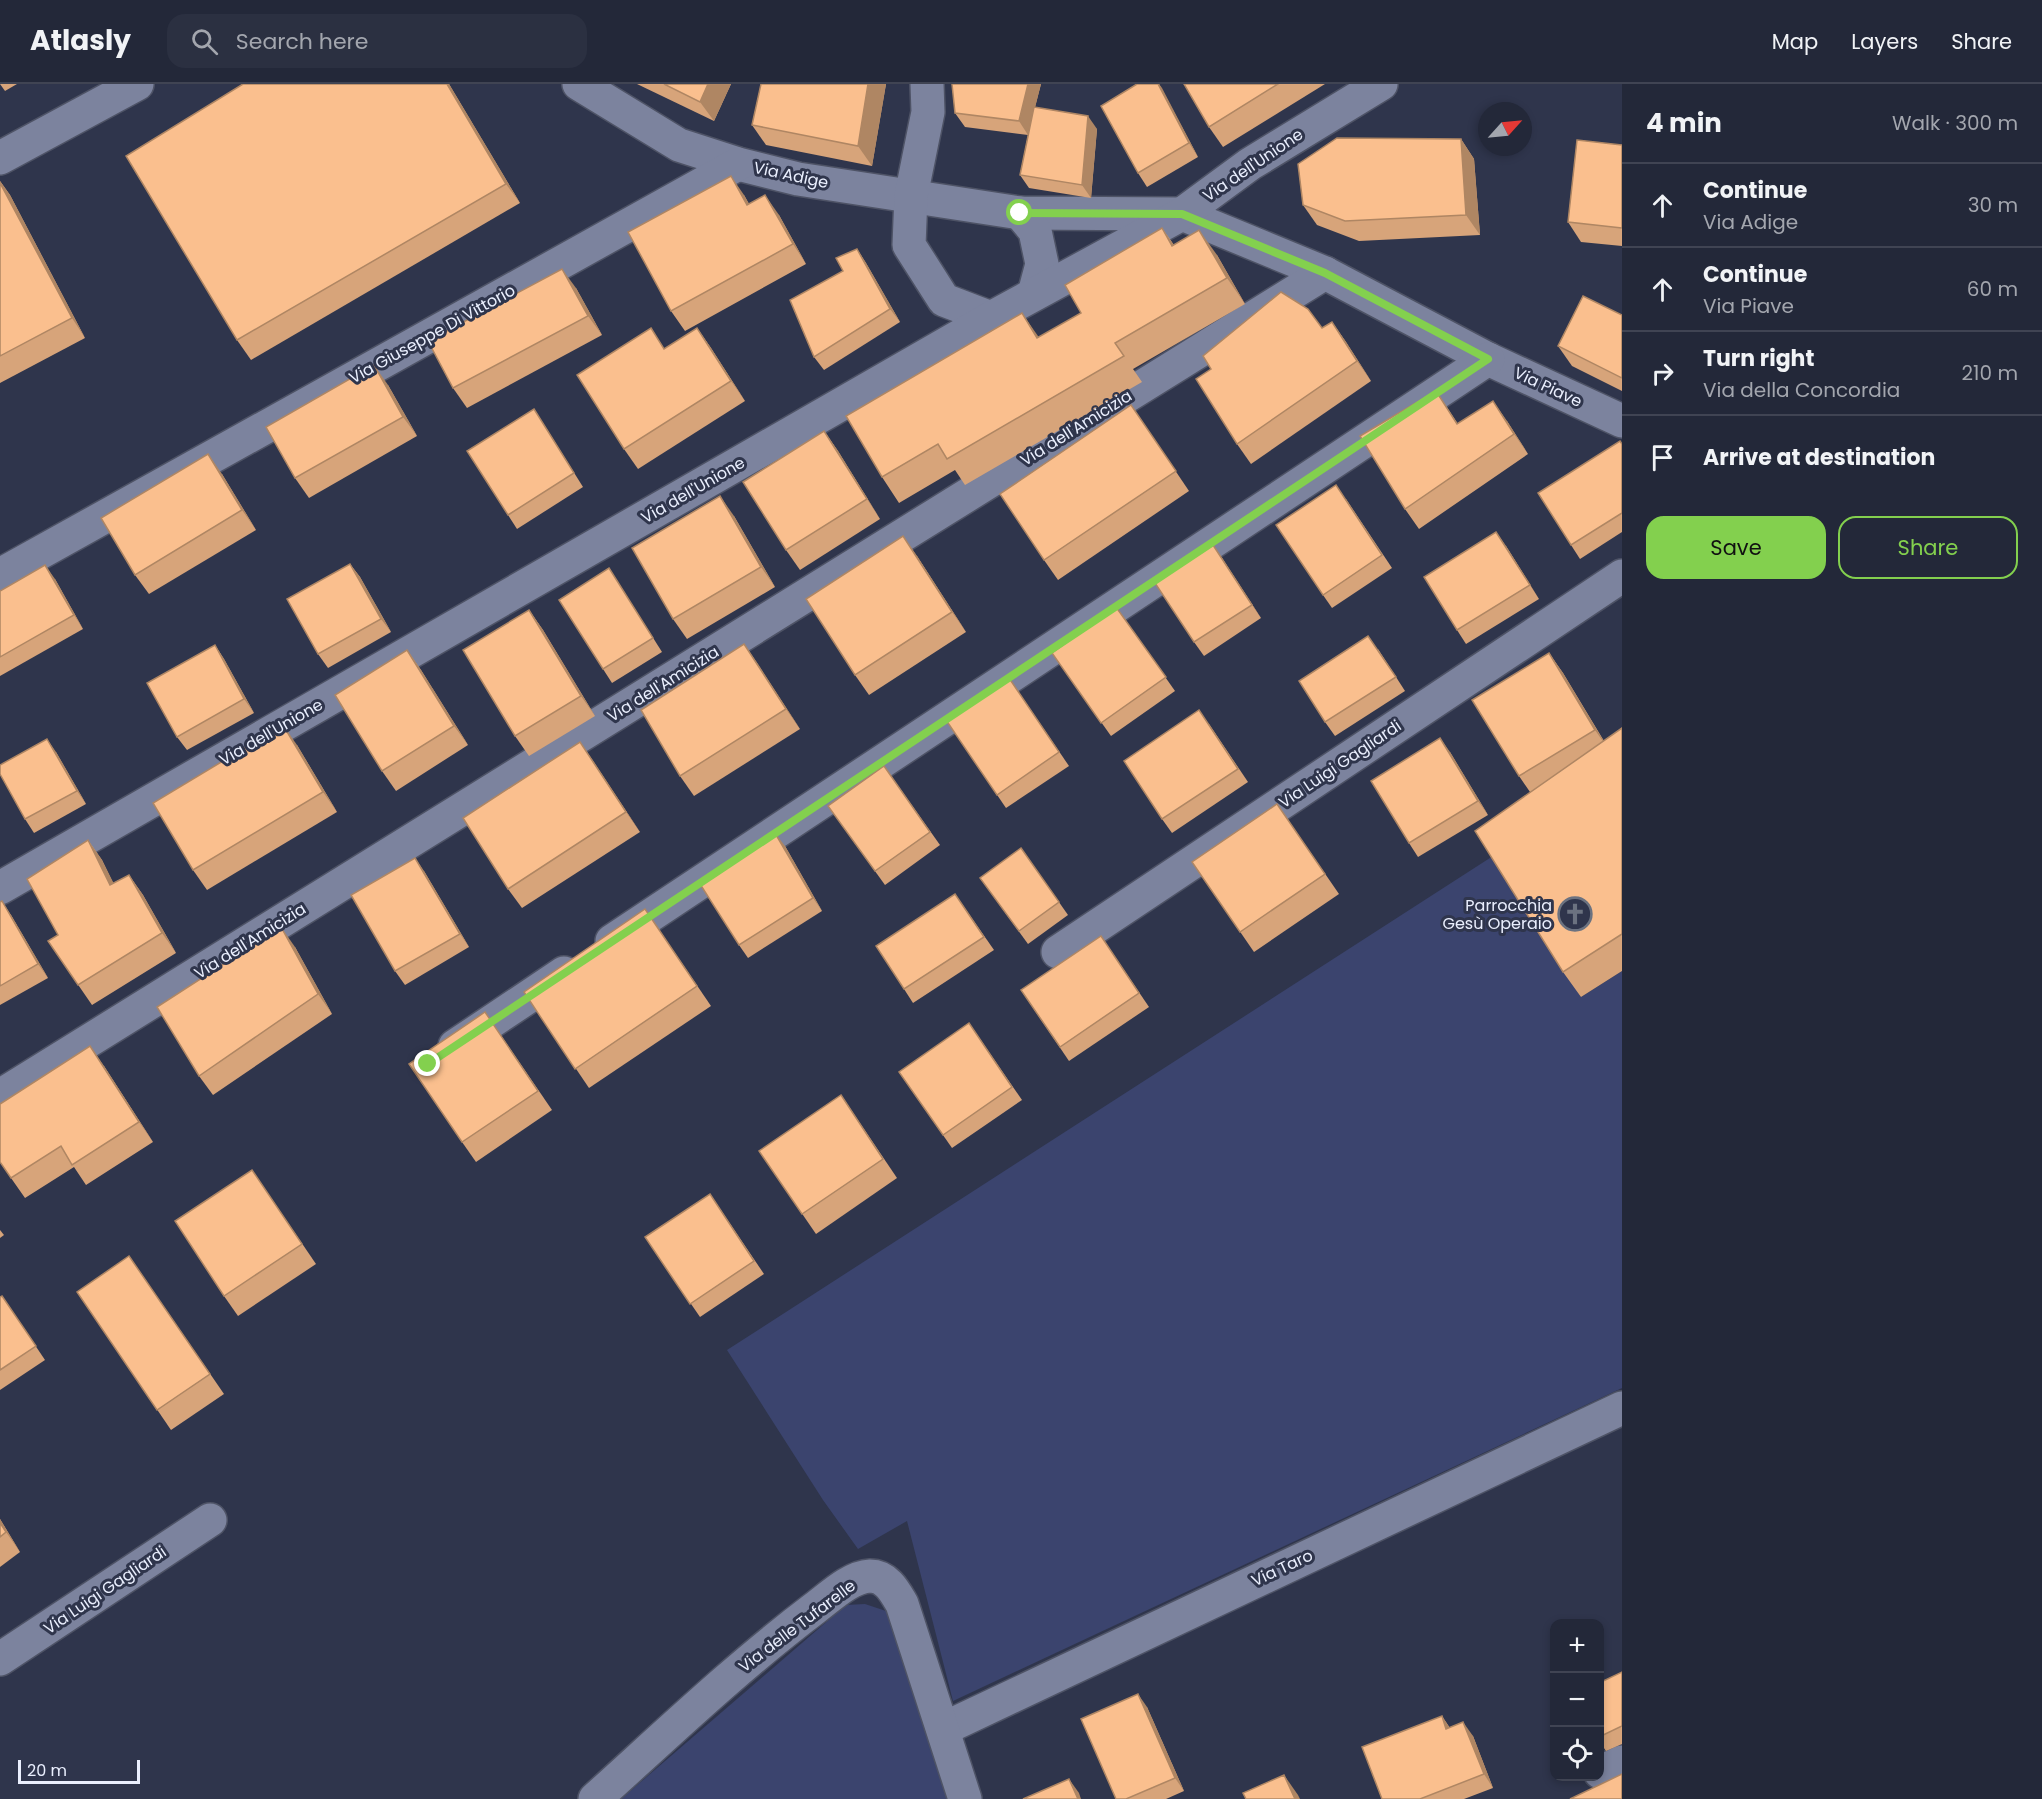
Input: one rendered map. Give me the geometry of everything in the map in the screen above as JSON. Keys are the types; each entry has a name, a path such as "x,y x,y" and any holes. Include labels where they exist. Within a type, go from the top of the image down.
{"street":[{"path":"0,158 137,84"},
{"name":"Via Adige","path":"579,84 679,145 738,164 798,179 1020,213 1182,214"},
{"path":"927,84 928,112 911,196 909,245 944,300 991,318"},
{"name":"Via dell'Unione","path":"0,888 991,318 1182,214 1250,164 1381,84"},
{"name":"Via Giuseppe Di Vittorio","path":"0,575 738,164"},
{"path":"1020,213 1035,231 1042,264 1034,294"},
{"name":"Via Piave","path":"1182,214 1325,273 1488,359 1622,421"},
{"name":"Via dell'Amicizia","path":"0,1096 1325,273"},
{"path":"428,1064 1488,359"},
{"name":"Via Luigi Gagliardi","path":"1058,952 1622,576"},
{"name":"Via Taro","path":"943,1729 1622,1408"},
{"name":"Via Luigi Gagliardi","path":"0,1659 210,1520"},
{"name":"Via delle Tufarelle","path":"595,1799 670,1729 764,1648 842,1588 869,1576 880,1578 890,1584 902,1604 965,1799"},
{"path":"1604,1770 1622,1762"}],"shaded area":[{"path":"1493,856 1581,997 1622,971 1622,1388 953,1701 907,1521 858,1549 823,1500 727,1350"},
{"path":"865,1604 886,1611 901,1632 953,1799 621,1799 846,1605"}],"building":[{"path":"243,84 447,84 506,184 237,340 126,156"},
{"path":"664,84 708,84 700,102"},
{"path":"761,84 868,84 858,146 752,125"},
{"path":"952,84 1028,84 1019,121 955,113"},
{"path":"1137,84 1158,84 1189,143 1138,173 1101,106"},
{"path":"1184,84 1278,84 1209,127"},
{"path":"1034,107 1088,116 1082,185 1020,175"},
{"path":"1337,138 1461,139 1466,215 1345,221 1303,205 1298,164"},
{"path":"1577,140 1622,145 1622,228 1568,222"},
{"path":"731,176 747,205 765,195 793,244 671,311 628,232"},
{"path":"0,183 72,318 0,356"},
{"path":"1162,228 1172,246 1199,230 1227,278 1115,343 1124,356 947,459 938,444 882,477 846,416 1022,313 1037,338 1081,313 1065,285"},
{"path":"857,249 890,309 814,357 790,300 843,271 836,258"},
{"path":"562,269 588,316 453,388 428,341"},
{"path":"1281,292 1308,309 1322,328 1332,322 1357,361 1237,444 1196,379 1211,369 1203,356"},
{"path":"1583,296 1622,315 1622,378 1558,346"},
{"path":"651,328 664,349 697,328 731,381 624,449 577,375"},
{"path":"374,365 403,417 295,478 266,427"},
{"path":"1436,391 1457,424 1493,401 1514,434 1405,509 1360,436"},
{"path":"1131,405 1176,471 1044,560 1000,494"},
{"path":"534,409 574,473 508,515 467,451"},
{"path":"824,431 867,499 786,550 743,482"},
{"path":"1620,441 1622,444 1622,513 1571,545 1538,493"},
{"path":"208,454 242,510 135,575 101,518"},
{"path":"1336,485 1382,555 1323,595 1276,525"},
{"path":"720,496 761,567 673,619 632,548"},
{"path":"1496,532 1530,585 1457,630 1424,577"},
{"path":"903,536 952,612 855,675 806,599"},
{"path":"1213,545 1252,605 1194,642 1155,583"},
{"path":"350,564 381,619 318,654 287,599"},
{"path":"45,565 74,615 0,657 0,591"},
{"path":"609,568 653,638 603,669 559,600"},
{"path":"1116,607 1166,677 1101,723 1052,653"},
{"path":"529,610 581,696 515,736 463,650"},
{"path":"1368,636 1396,677 1325,722 1299,681"},
{"path":"744,644 786,709 680,776 641,710"},
{"path":"215,645 244,699 177,737 147,683"},
{"path":"407,650 454,726 382,771 335,695"},
{"path":"1549,653 1595,730 1519,776 1472,700"},
{"path":"1009,678 1059,752 997,795 946,720"},
{"path":"1199,710 1238,769 1162,819 1124,761"},
{"path":"283,725 323,792 193,870 153,803"},
{"name":"Parrocchia Gesù Operaio","path":"1622,728 1622,934 1563,972 1475,831"},
{"path":"1440,738 1478,801 1409,843 1371,781"},
{"path":"47,739 77,791 25,819 0,774 0,765"},
{"path":"580,742 626,812 508,889 463,818"},
{"path":"884,766 930,832 875,871 828,806"},
{"path":"1277,804 1325,874 1240,932 1192,862"},
{"path":"775,833 813,898 739,945 700,884"},
{"path":"88,840 110,885 129,875 162,933 78,985 48,941 58,935 27,879"},
{"path":"1021,848 1059,902 1019,931 980,878"},
{"path":"415,858 460,934 395,971 351,895"},
{"path":"955,894 984,937 904,989 876,946"},
{"path":"2,901 38,964 0,986 0,902"},
{"path":"645,909 697,986 575,1069 524,992"},
{"path":"281,927 318,994 199,1076 157,1007"},
{"path":"1101,936 1139,993 1060,1047 1021,990"},
{"path":"485,1012 538,1091 462,1142 409,1064"},
{"path":"969,1023 1012,1087 943,1135 899,1072"},
{"path":"90,1046 139,1122 72,1165 61,1146 11,1178 0,1162 0,1104"},
{"path":"841,1095 883,1159 802,1214 759,1151"},
{"path":"252,1170 302,1244 224,1296 175,1221"},
{"path":"710,1194 754,1261 690,1304 645,1237"},
{"path":"129,1256 210,1374 157,1410 77,1292"},
{"path":"2,1296 36,1346 0,1370 0,1297"},
{"path":"0,1523 6,1532 0,1537"},
{"path":"1622,1672 1622,1726 1604,1735 1604,1727 1604,1681"},
{"path":"1138,1694 1175,1778 1126,1799 1116,1799 1081,1719"},
{"path":"1442,1716 1446,1729 1463,1722 1484,1774 1420,1799 1382,1799 1362,1747"},
{"path":"1622,1774 1622,1799 1570,1799"},
{"path":"1284,1775 1295,1799 1246,1799 1243,1793"},
{"path":"1069,1779 1078,1799 1023,1799"}],"place":[{"name":"Parrocchia Gesù Operaio","path":"1575,914"}],"route":[{"path":"428,1064 1488,359 1325,273 1182,214 1020,213"}]}
